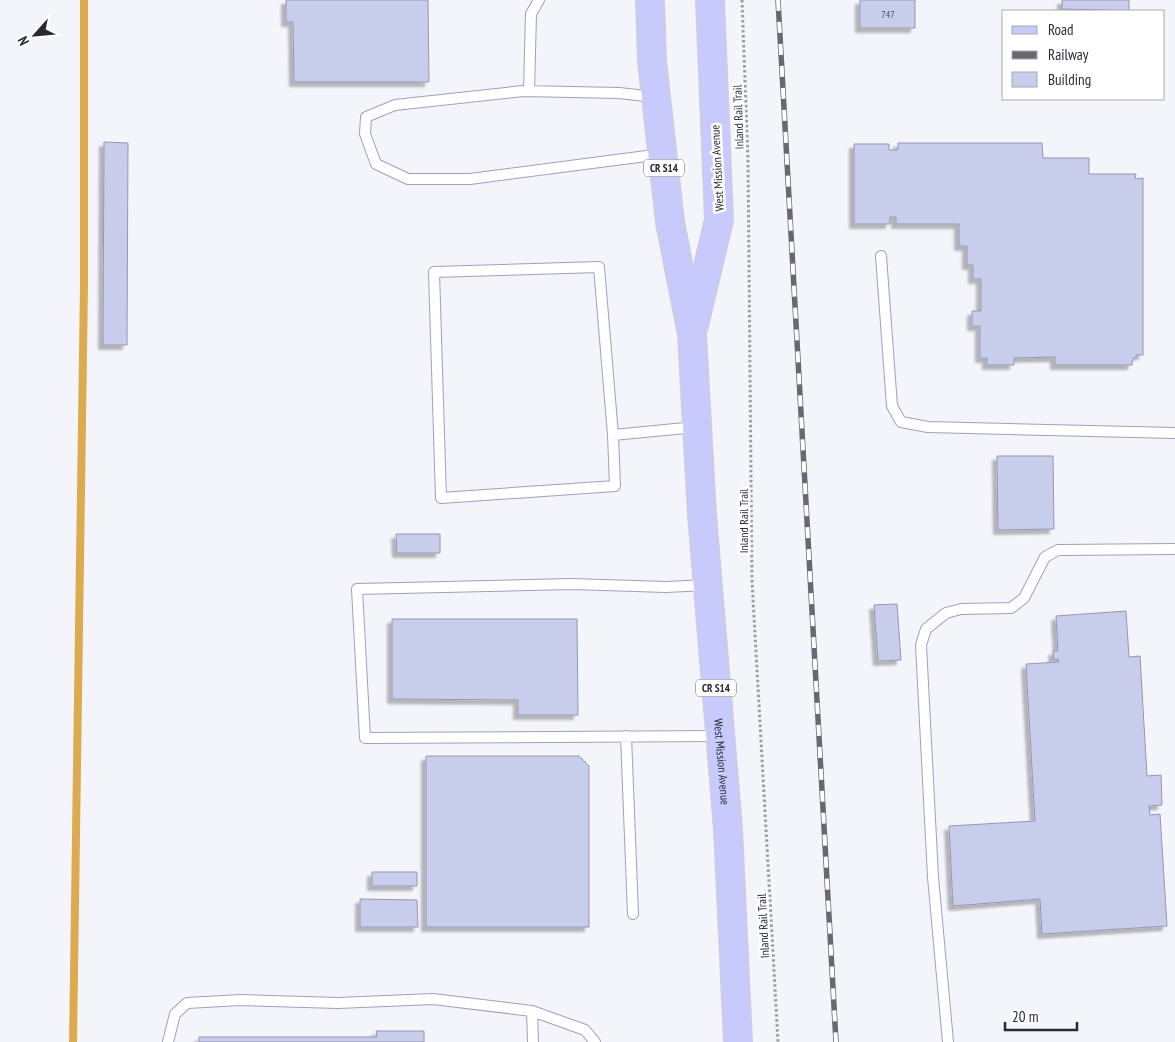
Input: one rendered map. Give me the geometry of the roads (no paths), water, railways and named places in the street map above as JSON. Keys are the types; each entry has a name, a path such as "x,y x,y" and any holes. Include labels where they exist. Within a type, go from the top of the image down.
{"main road":[{"name":"West Mission Avenue","path":"650,0 656,97 670,222 692,334 708,585 728,829 738,1042"},
{"name":"West Mission Avenue","path":"692,334 719,220 710,0"}],"lane":[{"path":"529,91 531,14 539,0"},
{"path":"656,97 619,93 529,91 395,104 366,117 365,134 376,164 408,179 470,179 663,154"},
{"path":"881,256 892,406 901,422 928,427 1175,433"},
{"path":"599,267 613,435 615,486 441,498 434,272 599,267"},
{"path":"613,435 697,427"},
{"path":"948,1042 933,877 921,645 926,629 946,613 960,609 1011,608 1024,598 1045,557 1058,550 1175,549"},
{"path":"708,585 666,587 572,584 357,589 365,738 720,736"},
{"path":"626,736 633,914"},
{"path":"168,1042 175,1014 187,1003 241,1000 338,1003 433,999 532,1011 585,1030 595,1042"},
{"path":"532,1011 533,1042"}],"waterway":[{"path":"73,1042 84,284 84,0"}],"railway":[{"path":"778,0 836,1042"}]}
